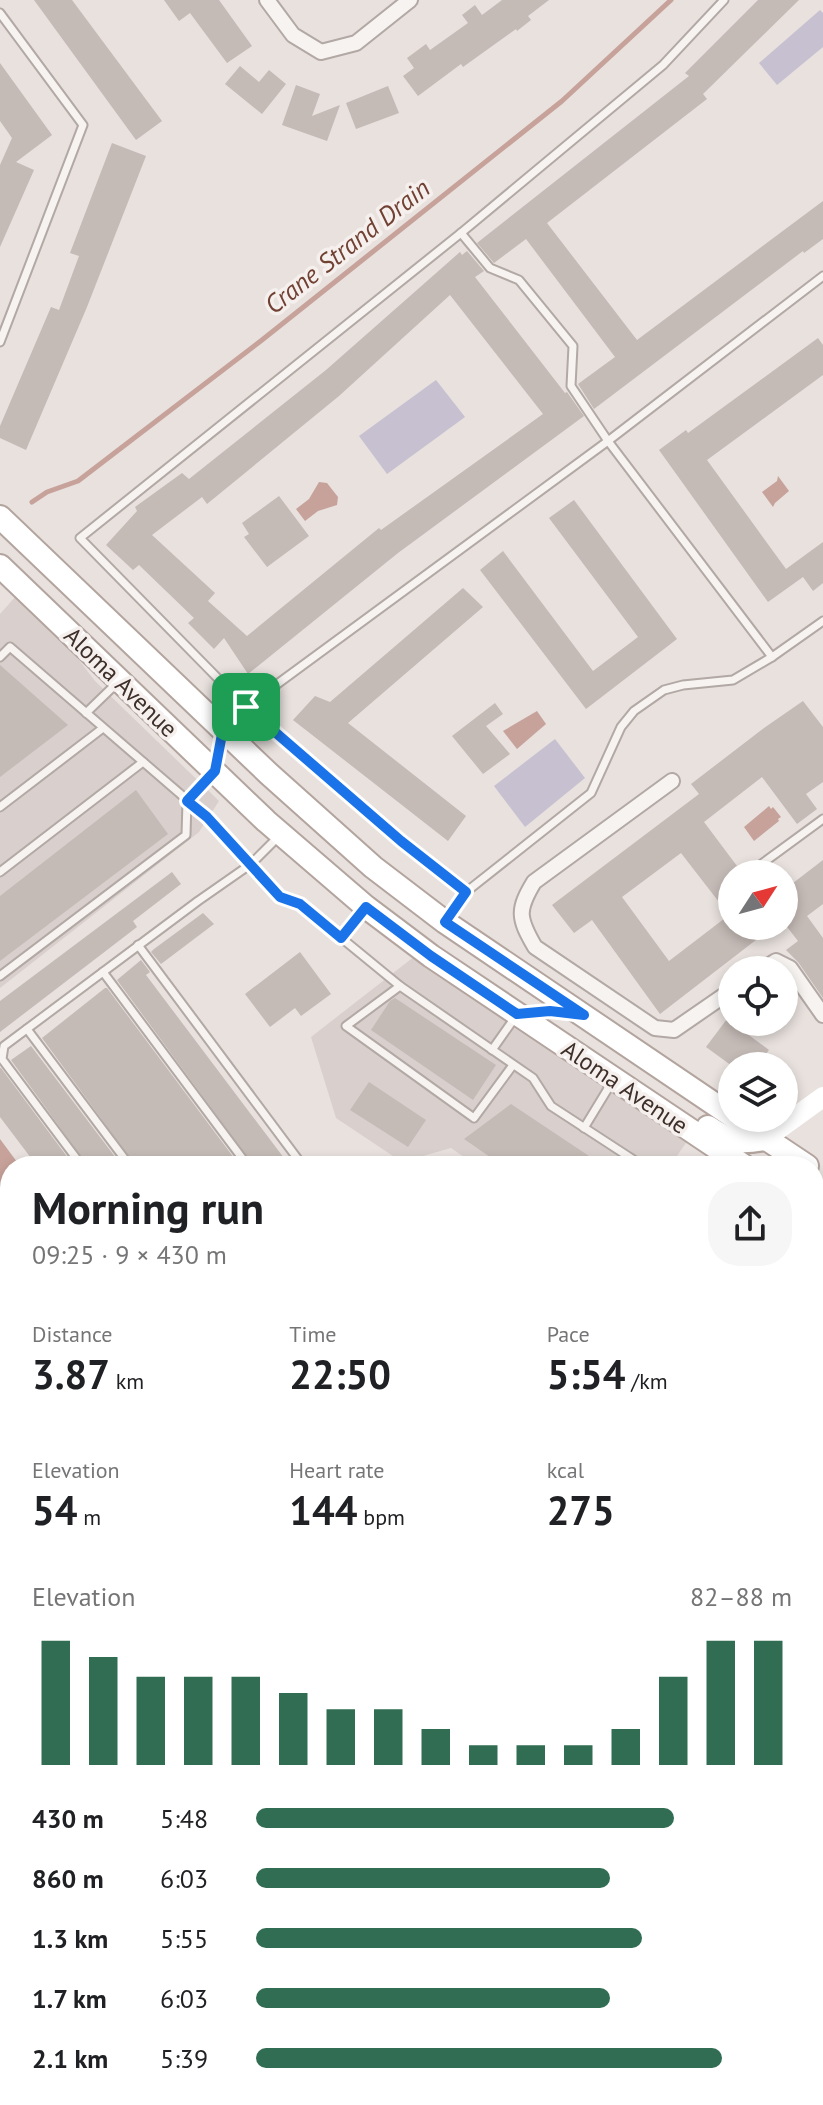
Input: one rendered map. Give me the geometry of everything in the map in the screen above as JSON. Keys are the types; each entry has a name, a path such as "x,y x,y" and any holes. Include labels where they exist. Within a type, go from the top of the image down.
{"main road":[{"name":"Aloma Avenue","path":"0,517 373,867 445,922 718,1106"},
{"name":"Aloma Avenue","path":"0,566 281,834 366,907 431,956 725,1156"},
{"path":"517,1014 550,1011 584,1015"},
{"path":"613,1080 629,1078 645,1085 728,1140 745,1143 765,1139"},
{"name":"Aloma Avenue","path":"755,1132 791,1156"}],"street":[{"path":"267,0 293,35 321,52 356,43 410,0"},
{"path":"672,781 534,882 521,903 524,927 535,947 655,1028 674,1030 718,1000"},
{"path":"798,979 823,1015"},
{"path":"765,1139 823,1097"}],"lane":[{"path":"466,892 401,841 246,707 80,538 461,233 663,65 724,0"},
{"path":"0,13 83,125 0,342"},
{"path":"461,233 490,268 519,280 573,346 571,386 608,441 772,657"},
{"path":"0,976 186,835 187,801 215,771 223,729 246,707 608,441 823,276"},
{"path":"445,922 466,892 591,793 621,727 649,699 664,690 683,685 733,680 823,621"},
{"path":"0,657 10,647 207,817 280,897 300,904 400,986 533,1078 551,1106 627,1156"},
{"path":"86,713 119,681"},
{"path":"0,807 103,728"},
{"path":"0,872 143,762"},
{"path":"767,860 823,819"},
{"path":"75,1156 2,1059 4,1046 251,864 281,834"},
{"path":"341,938 366,907"},
{"path":"138,945 296,1156"},
{"path":"103,972 241,1156"},
{"path":"400,986 346,1026 474,1118 513,1065"},
{"path":"492,1050 517,1014"},
{"path":"27,1029 122,1156"},
{"path":"584,1128 613,1080"}],"shaded area":[{"path":"820,10 823,13 823,47 777,85 759,63"},
{"path":"436,380 465,417 387,474 359,436"},
{"path":"778,476 789,491 773,507 762,492 777,481"},
{"path":"319,482 327,483 338,497 337,505 318,511 305,521 296,509 309,499"},
{"path":"17,595 65,642 95,681 219,801 199,832 0,988 0,614"},
{"path":"537,711 546,724 517,749 503,731"},
{"path":"555,739 585,778 525,827 494,786"},
{"path":"769,806 781,817 754,841 744,827"},
{"path":"415,956 688,1140 677,1156 463,1156 451,1148 423,1156 393,1156 336,1118 311,1037"},
{"path":"0,1139 13,1156 0,1156"}],"building":[{"path":"34,0 72,0 162,121 136,140"},
{"path":"164,0 219,0 252,46 227,63 190,13 179,21"},
{"path":"502,0 549,0 528,16 531,20 517,31 463,67 461,64 418,96 403,76 414,68 407,58 426,44 430,50 468,23 462,15 475,5 482,15"},
{"path":"758,0 799,0 703,94 707,99 547,223 637,340 823,201 823,239 594,409 578,384 615,357 526,239 494,263 477,243 689,76 685,73"},
{"path":"0,63 52,135 16,162 34,170 0,247 0,165 12,138 0,121"},
{"path":"240,66 259,82 269,70 286,84 262,114 225,84"},
{"path":"296,85 320,94 312,116 340,105 327,141 282,125"},
{"path":"388,86 399,113 356,129 346,103"},
{"path":"112,143 146,156 87,307 26,450 0,438 0,426 51,307 59,310 79,256 70,253"},
{"path":"467,251 484,271 475,277 584,416 398,553 248,674 224,638 214,649 188,623 194,618 139,565 133,570 106,545 137,511 135,507 182,473 189,479 326,370 460,252 462,255","holes":["450,295 543,414 381,530 379,528 247,636 208,601 215,593 152,535 202,497 207,504 339,396"]},
{"path":"818,338 823,345 823,375 707,460 786,569 823,542 823,583 813,591 803,577 768,602 659,450 686,430 688,433"},
{"path":"279,496 309,536 267,567 244,537 249,534 242,523"},
{"path":"574,500 677,639 586,709 480,570 503,551 593,671 638,637 549,518"},
{"path":"463,588 483,607 348,723 466,816 448,841 293,720 315,696 330,702"},
{"path":"0,665 68,725 0,777"},
{"path":"803,701 823,727 823,782 806,794 817,809 797,824 762,777 704,822 732,860 718,860 718,901 681,853 622,897 669,961 718,923 718,940 756,940 735,956 718,956 718,969 660,1014 592,920 574,933 552,905 699,794 691,784"},
{"path":"495,703 503,714 486,726 510,754 483,774 452,736"},
{"path":"136,790 168,834 0,961 0,896"},
{"path":"823,860 823,904 807,916 823,938 823,998 798,962 798,956 792,956 786,950 798,941 798,879"},
{"path":"172,872 181,884 133,921 137,927 0,1032 0,1001"},
{"path":"203,913 214,924 161,964 151,952"},
{"path":"300,952 331,994 301,1016 295,1008 270,1027 245,994"},
{"path":"141,960 150,972 146,975 282,1156 247,1156 117,980"},
{"path":"107,988 233,1156 129,1156 42,1038"},
{"path":"395,998 496,1065 473,1100 371,1030"},
{"path":"718,1031 718,1036 750,1036 769,1050 718,1052 718,1056 706,1047"},
{"path":"31,1046 114,1156 81,1156 11,1060"},
{"path":"1,1068 67,1156 29,1156 0,1117"},
{"path":"369,1082 426,1120 408,1147 350,1110"},
{"path":"511,1104 589,1156 489,1156 464,1139"}],"waterway":[{"name":"Crane Strand Drain","path":"32,502 47,492 78,481 262,340 562,101 671,0"}],"route":[{"path":"246,707 401,841 466,892 445,922 584,1015 550,1011 517,1014 366,907 341,938 300,904 280,897 207,817 187,801 215,771 223,729 246,707"}]}
